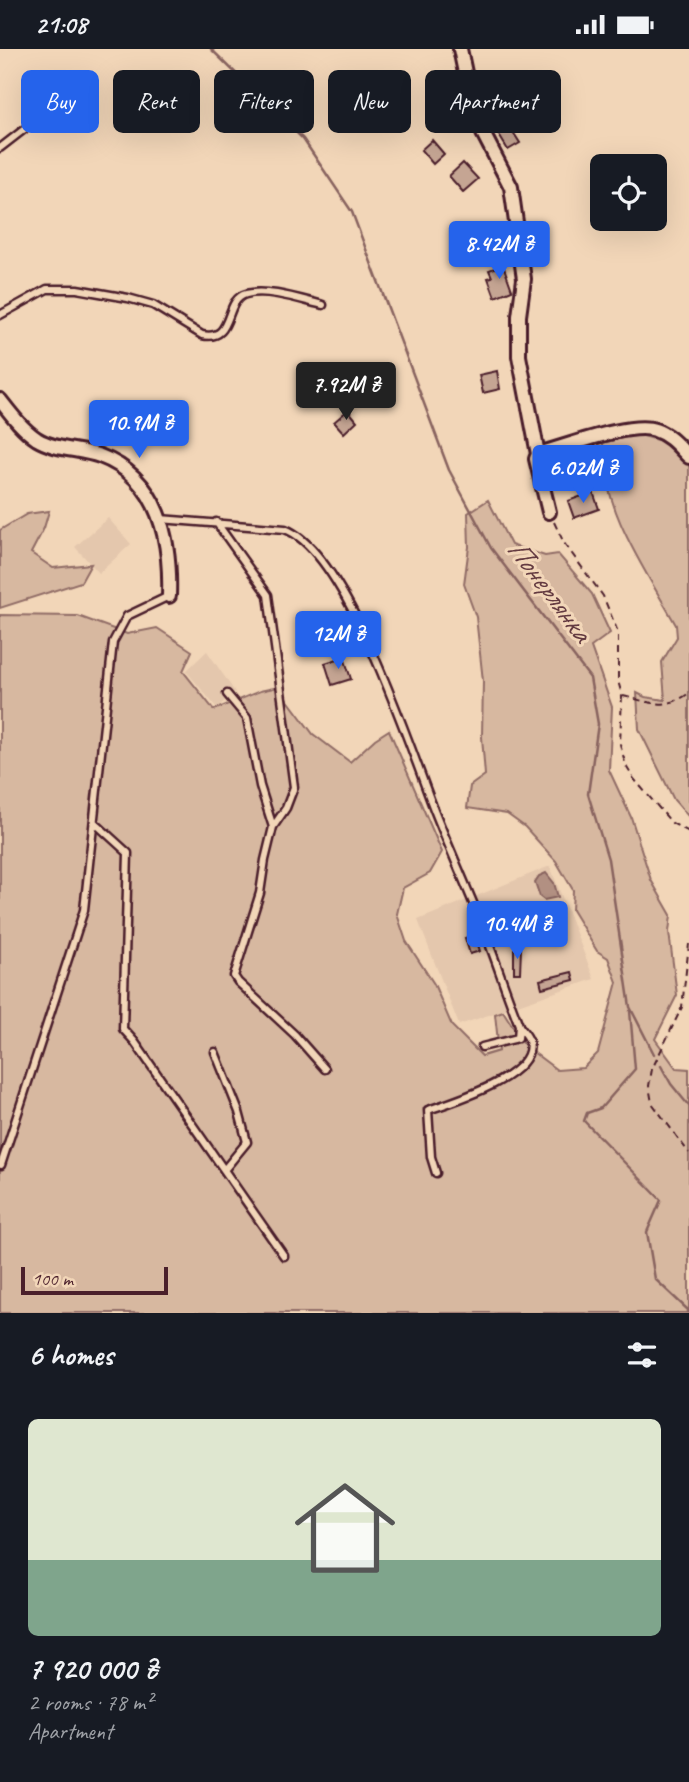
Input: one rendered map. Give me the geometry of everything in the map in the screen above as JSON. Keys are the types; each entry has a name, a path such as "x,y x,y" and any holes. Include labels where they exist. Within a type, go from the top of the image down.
{"street":[{"path":"460,49 468,87 483,133 511,187 524,279 519,316 519,356 538,454 536,460 549,512"},
{"path":"0,400 23,428 38,440 101,457 122,467 138,480 152,498 167,544 169,596"},
{"path":"538,454 634,427 654,429 671,438 689,457"}],"lane":[{"path":"0,148 21,132"},
{"path":"0,315 47,289 77,289 153,305 202,335 210,337 218,334 227,323 233,304 246,293 273,293 323,305"},
{"path":"160,519 270,526 297,534 334,580 356,617 403,723 519,1025 529,1041 528,1055 519,1067 480,1093 428,1110 430,1157 436,1173"},
{"path":"216,522 268,595 294,787 286,808 273,827 260,893 234,976 295,1035 325,1069"},
{"path":"1,1165 84,910 113,642 127,616 169,596"},
{"path":"227,694 247,718 260,786 273,827"},
{"path":"94,822 128,853 123,1029 284,1256"},
{"path":"482,1047 519,1038 519,1025"},
{"path":"215,1052 239,1112 247,1142 245,1148 239,1151 224,1170"}],"path":[{"path":"549,512 564,543 603,596 618,632 618,681 622,695 620,744 626,766 672,823 689,832"},
{"path":"622,695 659,705 676,702 689,693"},
{"path":"689,944 682,1007 652,1069 649,1086 652,1103 689,1153"}],"shaded area":[{"path":"637,434 664,442 689,464 689,817 674,800 639,729 637,693 665,700 662,662 677,637 676,625 627,538 609,492 603,443"},
{"path":"488,500 511,545 545,556 558,554 592,594 610,633 591,647 612,707 609,770 631,817 651,880 671,915 669,932 677,995 655,1039 676,1068 689,1069 689,1313 0,1313 0,615 78,616 127,634 157,628 192,651 183,671 214,710 260,691 278,687 313,734 350,762 389,730 442,852 430,873 403,888 397,914 406,941 434,984 452,1026 482,1056 499,1051 495,1014 503,1011 525,1046 557,1070 583,1068 598,1053 617,982 608,958 597,951 572,910 573,890 556,861 525,827 507,814 467,808 470,786 485,775 482,737 483,681 476,617 464,584 469,547 468,513"},
{"path":"49,511 44,528 31,553 53,568 91,564 81,582 0,608 0,530 27,514"},
{"path":"108,518 131,544 99,573 75,547"},
{"path":"207,651 235,692 217,708 186,671"},
{"path":"550,866 594,979 459,1025 418,920"},
{"path":"546,873 554,883 558,897 544,900 540,897 535,882 539,876"}],"building":[{"path":"498,133 514,133 520,143 508,150"},
{"path":"432,140 444,154 433,164 421,150"},
{"path":"463,163 478,179 463,192 449,176"},
{"path":"503,265 512,290 495,297 488,278 492,277 489,270"},
{"path":"497,371 500,389 483,393 479,375"},
{"path":"348,410 357,421 344,433 334,422"},
{"path":"577,460 582,476 574,479 568,463"},
{"path":"593,492 599,509 574,518 568,501"},
{"path":"344,657 351,679 332,685 325,663"},
{"path":"475,935 480,951 470,954 465,938"},
{"path":"514,949 521,949 520,973 514,973"},
{"path":"572,972 574,980 542,988 540,980"}],"waterway":[{"name":"Понерлянка","path":"211,49 303,139 352,212 449,470 491,548 590,678 598,724 588,794 608,859 630,1007 654,1054"},
{"path":"630,1011 635,1069 601,1108 587,1113 584,1121 661,1200 647,1232 655,1279 688,1313"},
{"name":"Понерлянка","path":"661,1066 671,1084 689,1106"}]}
